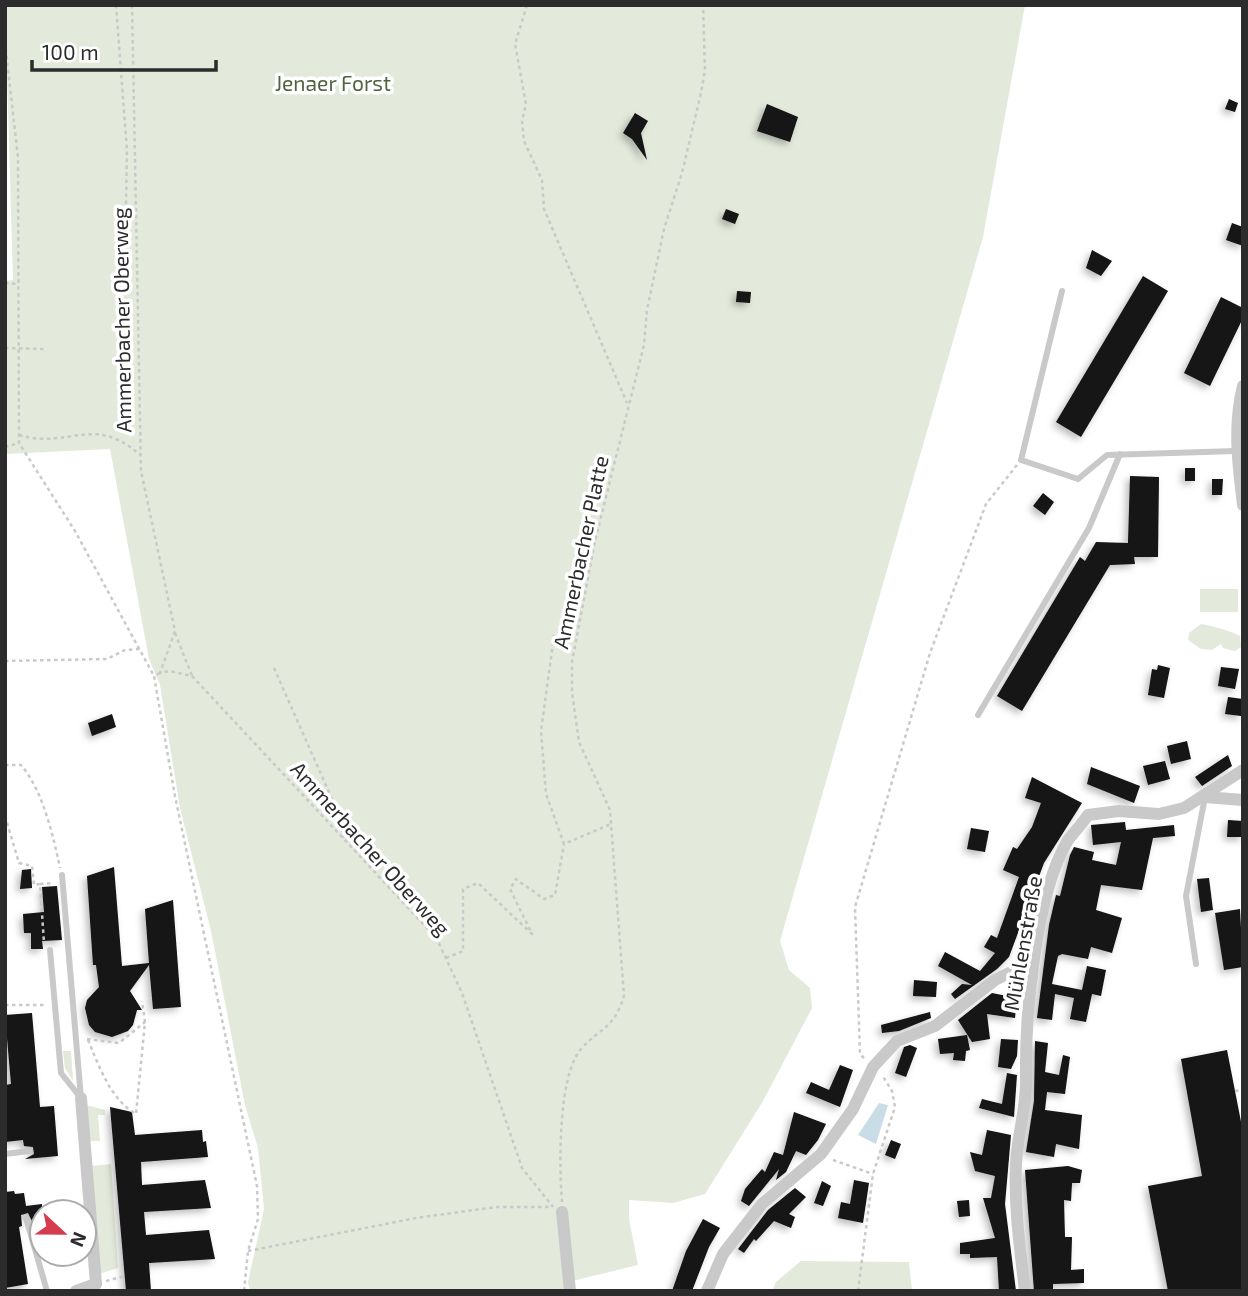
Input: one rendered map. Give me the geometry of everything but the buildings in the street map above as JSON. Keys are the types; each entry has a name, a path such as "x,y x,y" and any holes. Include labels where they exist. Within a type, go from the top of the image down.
{"street":[{"path":"1243,386 1238,409 1236,451 1243,505"},
{"path":"1205,797 1239,774 1243,791"},
{"path":"1205,797 1243,800"},
{"name":"Mühlenstraße","path":"1025,1291 1015,1195 1016,1161 1027,1081 1024,1058 1032,976 1050,883 1068,841 1088,816 1119,811 1159,814 1184,808 1205,797"},
{"path":"707,1291 723,1254 762,1204 821,1154 853,1109 873,1067 897,1041 935,1026 995,980 1010,972 1032,976"},
{"path":"76,1291 96,1287 81,1098"},
{"path":"557,1209 570,1291"}],"lane":[{"path":"1062,291 1021,460 1078,479 1107,455 1236,451"},
{"path":"978,715 1089,528 1120,454"},
{"path":"1196,964 1186,897 1205,797"},
{"path":"62,875 81,1098"},
{"path":"50,950 61,1073 81,1098"},
{"path":"5,1154 29,1151"},
{"path":"26,1218 47,1291"}],"path":[{"path":"116,5 127,151 125,256"},
{"name":"Ammerbacher Oberweg","path":"132,5 141,471 175,631 192,676 437,939 462,993 522,1168 557,1209"},
{"path":"527,5 515,44 526,104 522,121 524,141 542,180 544,209 627,404"},
{"name":"Ammerbacher Platte","path":"557,1209 564,1092 570,1065 582,1048 607,1029 618,1014 624,996 610,810 584,758 575,723 572,662 578,620 627,404 644,345 647,310 664,229 682,173 701,93 705,70 704,5"},
{"path":"5,42 18,158 19,443 75,531 154,676 175,796 257,1186 258,1219 248,1251 244,1291"},
{"path":"5,283 18,284"},
{"path":"5,348 45,349"},
{"path":"19,435 36,440 99,432 122,439 140,455"},
{"path":"5,447 19,443"},
{"path":"858,1291 873,1174 895,1107 892,1091 860,1054 855,907 934,640 986,504 1021,460"},
{"path":"446,958 463,951 463,889 478,883 532,934 509,890 516,879 544,899 555,895 564,844 547,794 541,731 554,636 578,620"},
{"path":"160,673 175,631"},
{"path":"5,660 107,659 125,650 141,649"},
{"path":"274,668 336,808 344,838"},
{"path":"154,676 170,671 192,676"},
{"path":"5,765 21,765 27,773 57,855"},
{"path":"5,816 19,863 33,866 34,885 46,884"},
{"path":"564,844 611,824"},
{"path":"40,884 44,944 50,950"},
{"path":"88,1040 105,1079 129,1110 136,1114 145,1022 142,1001"},
{"path":"5,1005 55,1004"},
{"path":"75,1032 88,1040 119,1042 145,1022"},
{"path":"1235,1091 1243,1090"},
{"path":"821,1154 873,1174"},
{"path":"248,1251 416,1218 496,1207 557,1209"},
{"path":"96,1287 125,1276"}],"green space":[{"name":"Jenaer Forst","path":"5,5 1025,5 983,237 780,941 789,970 810,988 812,1008 763,1101 705,1194 673,1203 629,1200 629,1219 638,1265 572,1281 562,1291 250,1291 248,1282 264,1209 258,1148 245,1105 211,931 180,808 160,685 149,659 110,449 5,454 5,281 13,280"},
{"path":"1200,589 1238,589 1238,612 1200,612"},
{"path":"1201,624 1240,636 1241,647 1235,651 1223,648 1221,644 1212,650 1201,649 1188,640 1189,633"},
{"path":"63,1051 71,1051 73,1081 65,1068"},
{"path":"86,1105 105,1110 105,1115 98,1115 100,1141 89,1141"},
{"path":"111,1164 118,1268 99,1274 98,1198 93,1198 91,1166"},
{"path":"801,1261 909,1262 912,1291 772,1291 776,1282"}],"water":[{"path":"879,1103 888,1105 876,1144 858,1135"}]}
